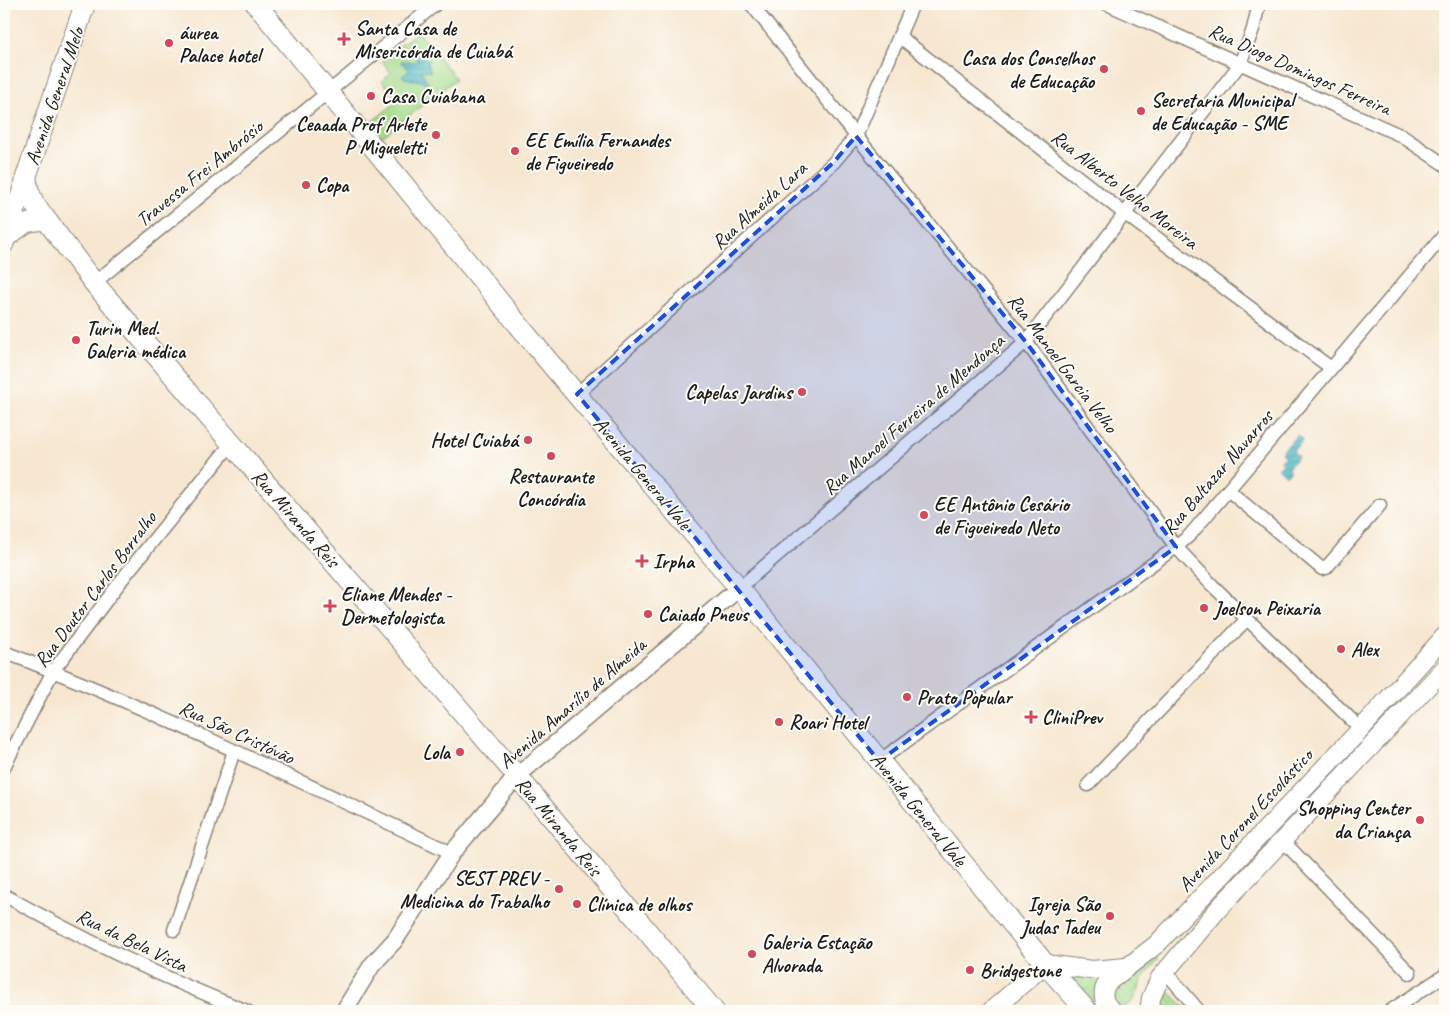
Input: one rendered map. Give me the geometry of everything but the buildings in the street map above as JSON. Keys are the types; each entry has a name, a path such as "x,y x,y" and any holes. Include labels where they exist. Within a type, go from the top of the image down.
{"main road":[{"name":"Avenida General Melo","path":"5,241 85,4"},
{"name":"Avenida General Vale","path":"256,4 739,588 1045,964 1087,1011"},
{"name":"Rua Miranda Reis","path":"26,178 29,192 35,205 94,283 517,776 714,1011"},
{"path":"5,241 27,223 46,220"},
{"name":"Avenida Coronel Escolástico","path":"1112,1011 1105,1003 1103,992 1111,980 1157,944 1361,729 1445,636"},
{"path":"1442,676 1434,667 1445,647"},
{"name":"Avenida Coronel Escolástico","path":"1150,1004 1156,985 1165,971 1219,908 1442,676"},
{"path":"991,1011 1045,964 1092,970 1111,970 1129,967"},
{"path":"1137,1011 1150,1004"}],"street":[{"name":"Travessa Frei Ambrósio","path":"94,283 436,4"},
{"name":"Rua Manoel Garcia Velho","path":"751,4 856,136 1026,342 1176,547 1247,619 1361,729"},
{"name":"Rua Almeida Lara","path":"577,394 833,163 856,136 913,4"},
{"name":"Rua Diogo Domingos Ferreira","path":"1107,4 1402,136 1445,165"},
{"name":"Rua Manoel Ferreira de Mendonça","path":"739,588 1026,342 1240,64 1253,29 1259,4"},
{"name":"Rua Alberto Velho Moreira","path":"899,36 1124,214 1331,368"},
{"name":"Rua Baltazar Navarros","path":"879,761 1190,535 1445,234"},
{"name":"Rua Doutor Carlos Borralho","path":"4,767 53,671 127,573 232,443"},
{"path":"1228,490 1322,570 1326,568 1380,506"},
{"name":"Avenida Amarílio de Almeida","path":"344,1011 372,965 395,940 452,853 517,776 739,588"},
{"path":"1088,785 1247,619"},
{"name":"Rua São Cristóvão","path":"4,652 53,671 234,751 452,853"},
{"path":"174,930 234,751"},
{"path":"1283,841 1410,973"},
{"name":"Rua da Bela Vista","path":"4,895 70,932 190,989 247,1011"},
{"path":"1165,971 1199,1011"},
{"path":"1390,1011 1445,975"}],"highlighted area":[{"path":"856,136 1026,342 1176,547 879,761 577,394 833,163"}],"green space":[{"path":"418,31 456,79 382,137 370,123 398,101 382,81 391,73 382,61"},
{"path":"1154,954 1159,959 1143,978 1134,1000 1122,1007 1113,1003 1111,994 1114,988"},
{"path":"1066,973 1108,978 1103,1011 1101,1011"},
{"path":"1168,991 1189,1011 1162,1011 1164,993"}],"water":[{"path":"418,48 420,48 425,60 428,59 429,61 427,63 431,72 421,70 428,83 402,76 410,70 401,61 416,62"},
{"path":"1297,435 1303,440 1293,451 1298,456 1288,468 1291,471 1286,476 1278,468 1283,463 1280,461 1285,456 1281,453"}],"place":[{"name":"Santa Casa de Misericórdia de Cuiabá","path":"344,39"},
{"name":"áurea Palace hotel","path":"169,43"},
{"name":"Casa dos Conselhos de Educação","path":"1104,69"},
{"name":"Casa Cuiabana","path":"371,96"},
{"name":"Secretaria Municipal de Educação - SME","path":"1141,111"},
{"name":"Ceaada Prof Arlete P Migueletti","path":"436,135"},
{"name":"EE Emília Fernandes de Figueiredo","path":"515,151"},
{"name":"Copa","path":"306,185"},
{"name":"Turin Med. Galeria médica","path":"76,340"},
{"name":"Capelas Jardins","path":"802,392"},
{"name":"Hotel Cuiabá","path":"528,440"},
{"name":"Restaurante Concórdia","path":"551,456"},
{"name":"EE Antônio Cesário de Figueiredo Neto","path":"924,515"},
{"name":"Irpha","path":"642,561"},
{"name":"Eliane Mendes - Dermetologista","path":"330,606"},
{"name":"Joelson Peixaria","path":"1204,608"},
{"name":"Caiado Pneus","path":"648,614"},
{"name":"Alex","path":"1341,649"},
{"name":"Prato Popular","path":"907,697"},
{"name":"CliniPrev","path":"1031,717"},
{"name":"Roari Hotel","path":"779,722"},
{"name":"Lola","path":"460,752"},
{"name":"Shopping Center da Criança","path":"1420,820"},
{"name":"SEST PREV - Medicina do Trabalho","path":"559,889"},
{"name":"Clínica de olhos","path":"577,904"},
{"name":"Igreja São Judas Tadeu","path":"1110,916"},
{"name":"Galeria Estação Alvorada","path":"752,954"},
{"name":"Bridgestone","path":"970,970"}]}
